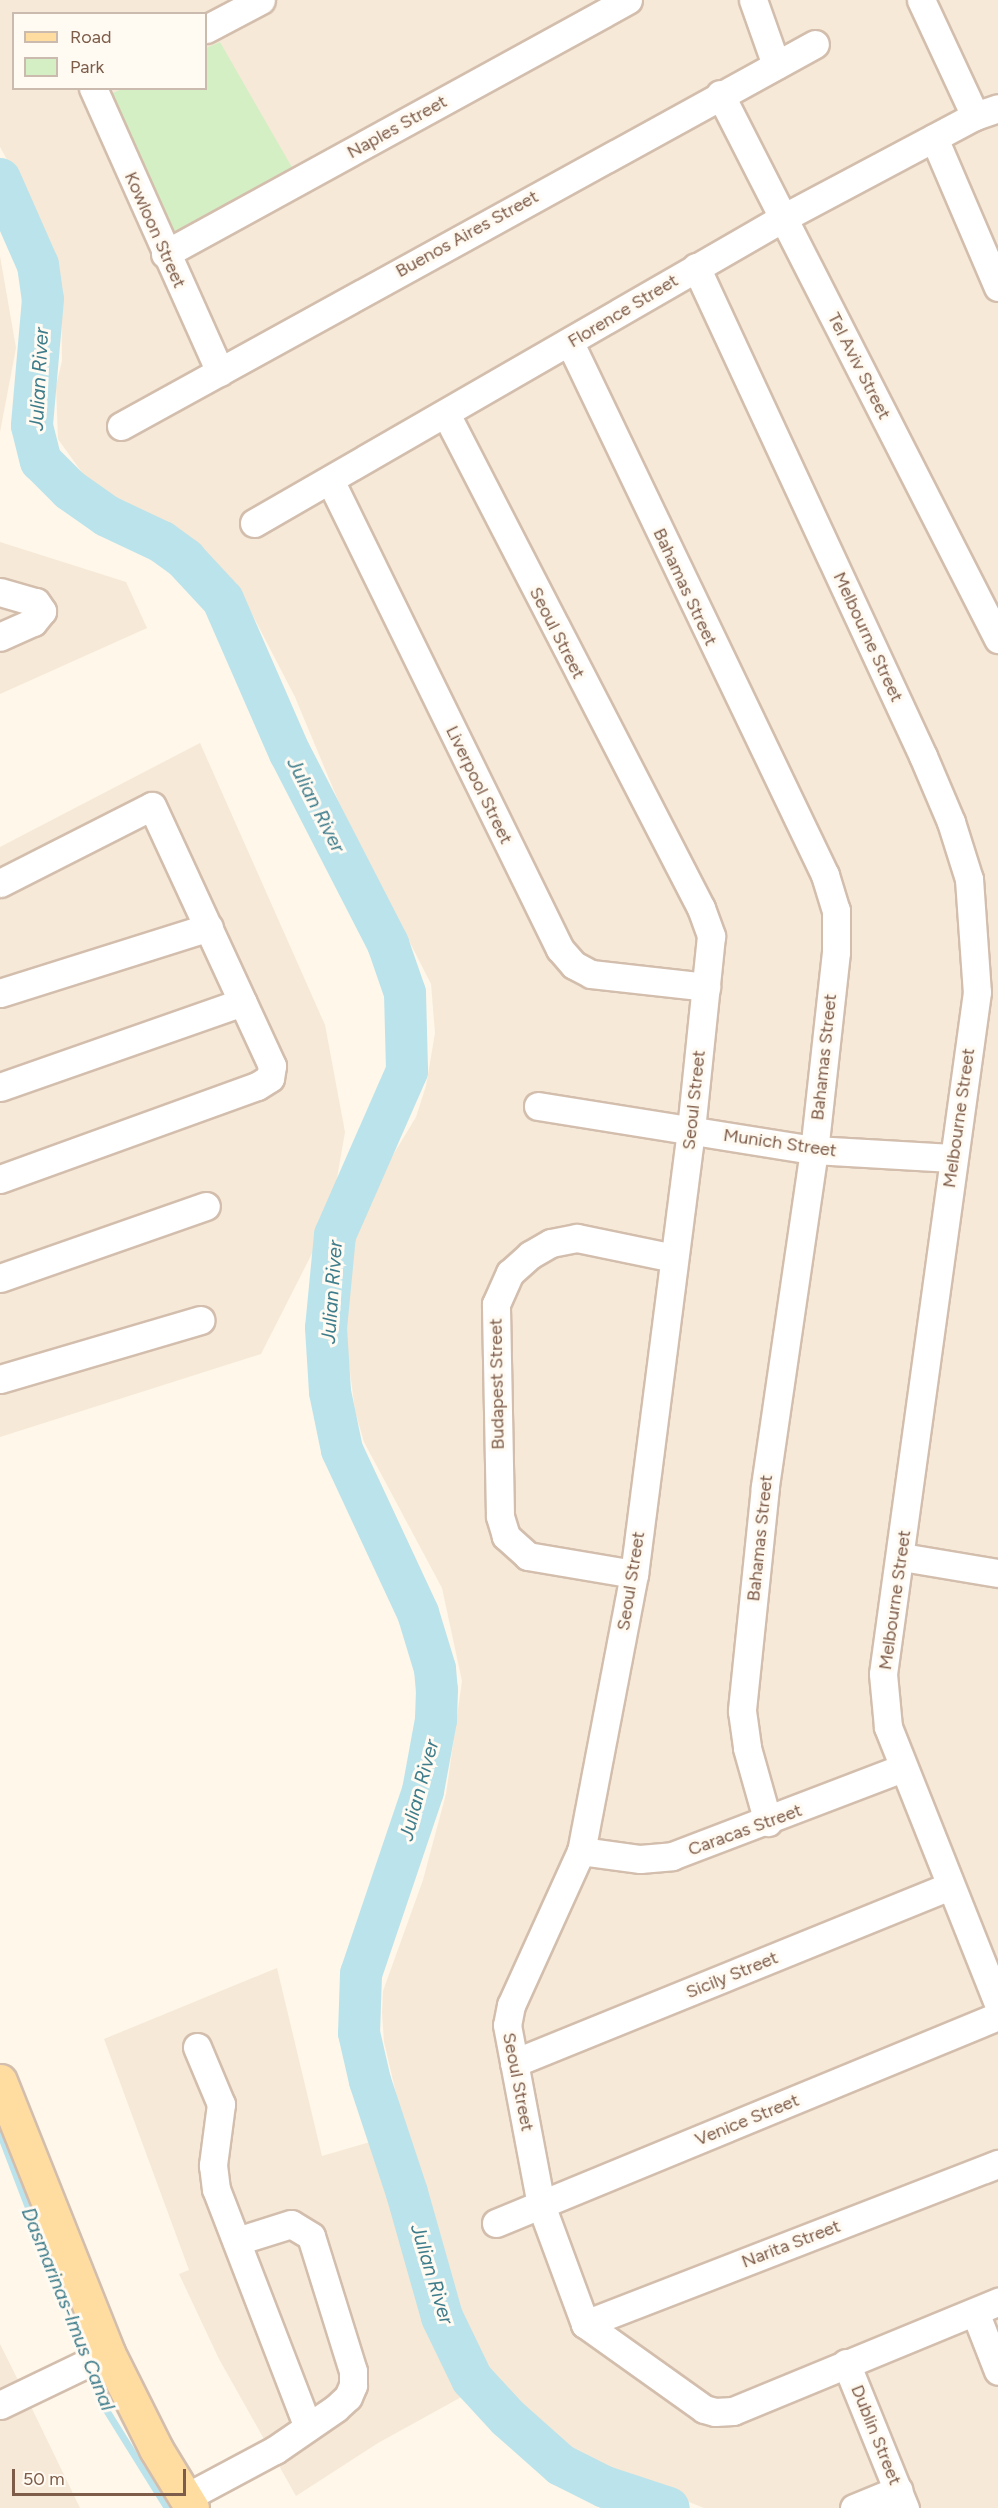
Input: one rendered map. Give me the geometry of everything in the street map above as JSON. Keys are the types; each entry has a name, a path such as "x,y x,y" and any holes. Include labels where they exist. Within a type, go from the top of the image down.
{"main road":[{"path":"0,2080 108,2352 188,2503"}],"street":[{"path":"207,28 261,0"},
{"name":"Naples Street","path":"165,254 628,0"},
{"path":"753,0 776,65"},
{"path":"921,0 987,112"},
{"name":"Buenos Aires Street","path":"121,426 814,44"},
{"name":"Kowloon Street","path":"93,90 165,254 220,372"},
{"name":"Tel Aviv Street","path":"720,94 998,639"},
{"name":"Florence Street","path":"254,523 570,343 783,218 987,112"},
{"path":"934,138 998,287"},
{"name":"Melbourne Street","path":"696,267 951,822 969,879 987,989 952,1158 902,1557 883,1674 888,1727 998,2003"},
{"name":"Bahamas Street","path":"570,343 825,875 836,910 836,952 814,1150 765,1487 742,1711 747,1748 768,1822"},
{"name":"Seoul Street","path":"446,414 701,908 711,936 691,1130 634,1574 581,1851 511,2005 507,2025 541,2205 585,2324"},
{"name":"Liverpool Street","path":"330,480 560,949 574,965 591,974 706,987"},
{"path":"0,592 36,602 42,611 33,622 0,637"},
{"path":"0,883 152,806 243,1002 269,1052 270,1078 257,1086 0,1179"},
{"path":"0,993 209,927"},
{"path":"0,1087 243,1002"},
{"name":"Munich Street","path":"538,1106 814,1150 952,1158"},
{"path":"0,1278 206,1206"},
{"name":"Budapest Street","path":"634,1574 528,1556 506,1536 500,1516 496,1304 510,1273 530,1255 551,1243 577,1238 675,1258"},
{"path":"0,1379 201,1320"},
{"path":"902,1557 998,1573"},
{"name":"Caracas Street","path":"581,1851 640,1859 672,1856 768,1822 903,1768"},
{"name":"Sicily Street","path":"514,2063 950,1886"},
{"name":"Venice Street","path":"496,2223 998,2016"},
{"path":"197,2047 221,2104 214,2175 308,2427"},
{"name":"Narita Street","path":"585,2324 998,2164"},
{"path":"188,2503 261,2459 308,2427 348,2397 353,2385 353,2372 311,2236 291,2224 237,2241"},
{"path":"585,2324 704,2409 715,2412 733,2411 986,2307 998,2371"},
{"path":"0,2405 108,2352"},
{"name":"Dublin Street","path":"846,2363 901,2499"},
{"path":"854,2508 901,2499"}],"shaded area":[{"path":"0,0 998,0 998,2508 704,2508 594,2464 550,2438 487,2373 456,2313 414,2170 384,2042 382,2012 383,1991 423,1880 446,1794 462,1681 442,1588 364,1442 355,1411 342,1309 342,1268 358,1213 416,1117 426,1086 435,1033 431,984 340,805 295,697 249,608 226,578 181,533 99,489 83,474 58,439 56,386 62,361 61,284 39,217 0,147"},
{"path":"0,256 16,348 0,432"},
{"path":"0,542 126,582 147,628 0,694"},
{"path":"200,743 325,1025 345,1132 330,1218 261,1354 0,1437 0,847"},
{"path":"277,1968 322,2156 377,2140 427,2323 449,2376 465,2395 378,2443 296,2496 219,2359 179,2274 189,2270 104,2039"},
{"path":"0,2344 23,2390 80,2508 0,2508"}],"green space":[{"path":"220,42 293,169 172,235 110,94 120,90 207,90 207,48"}],"waterway":[{"name":"Julian River","path":"0,179 38,265 43,299 32,426 41,461 70,490 107,516 162,542 185,559 223,600 290,753 388,944 405,993 407,1071 335,1235 326,1328 330,1392 342,1450 418,1613 435,1669 437,1690 436,1720 423,1791 361,1974 359,2033 370,2081 407,2193 442,2317 472,2379 508,2418 561,2465 605,2487 669,2508"},
{"name":"Dasmarinas-Imus Canal","path":"0,2134 86,2359"},
{"name":"Dasmarinas-Imus Canal","path":"90,2369 103,2405 167,2508"}]}
